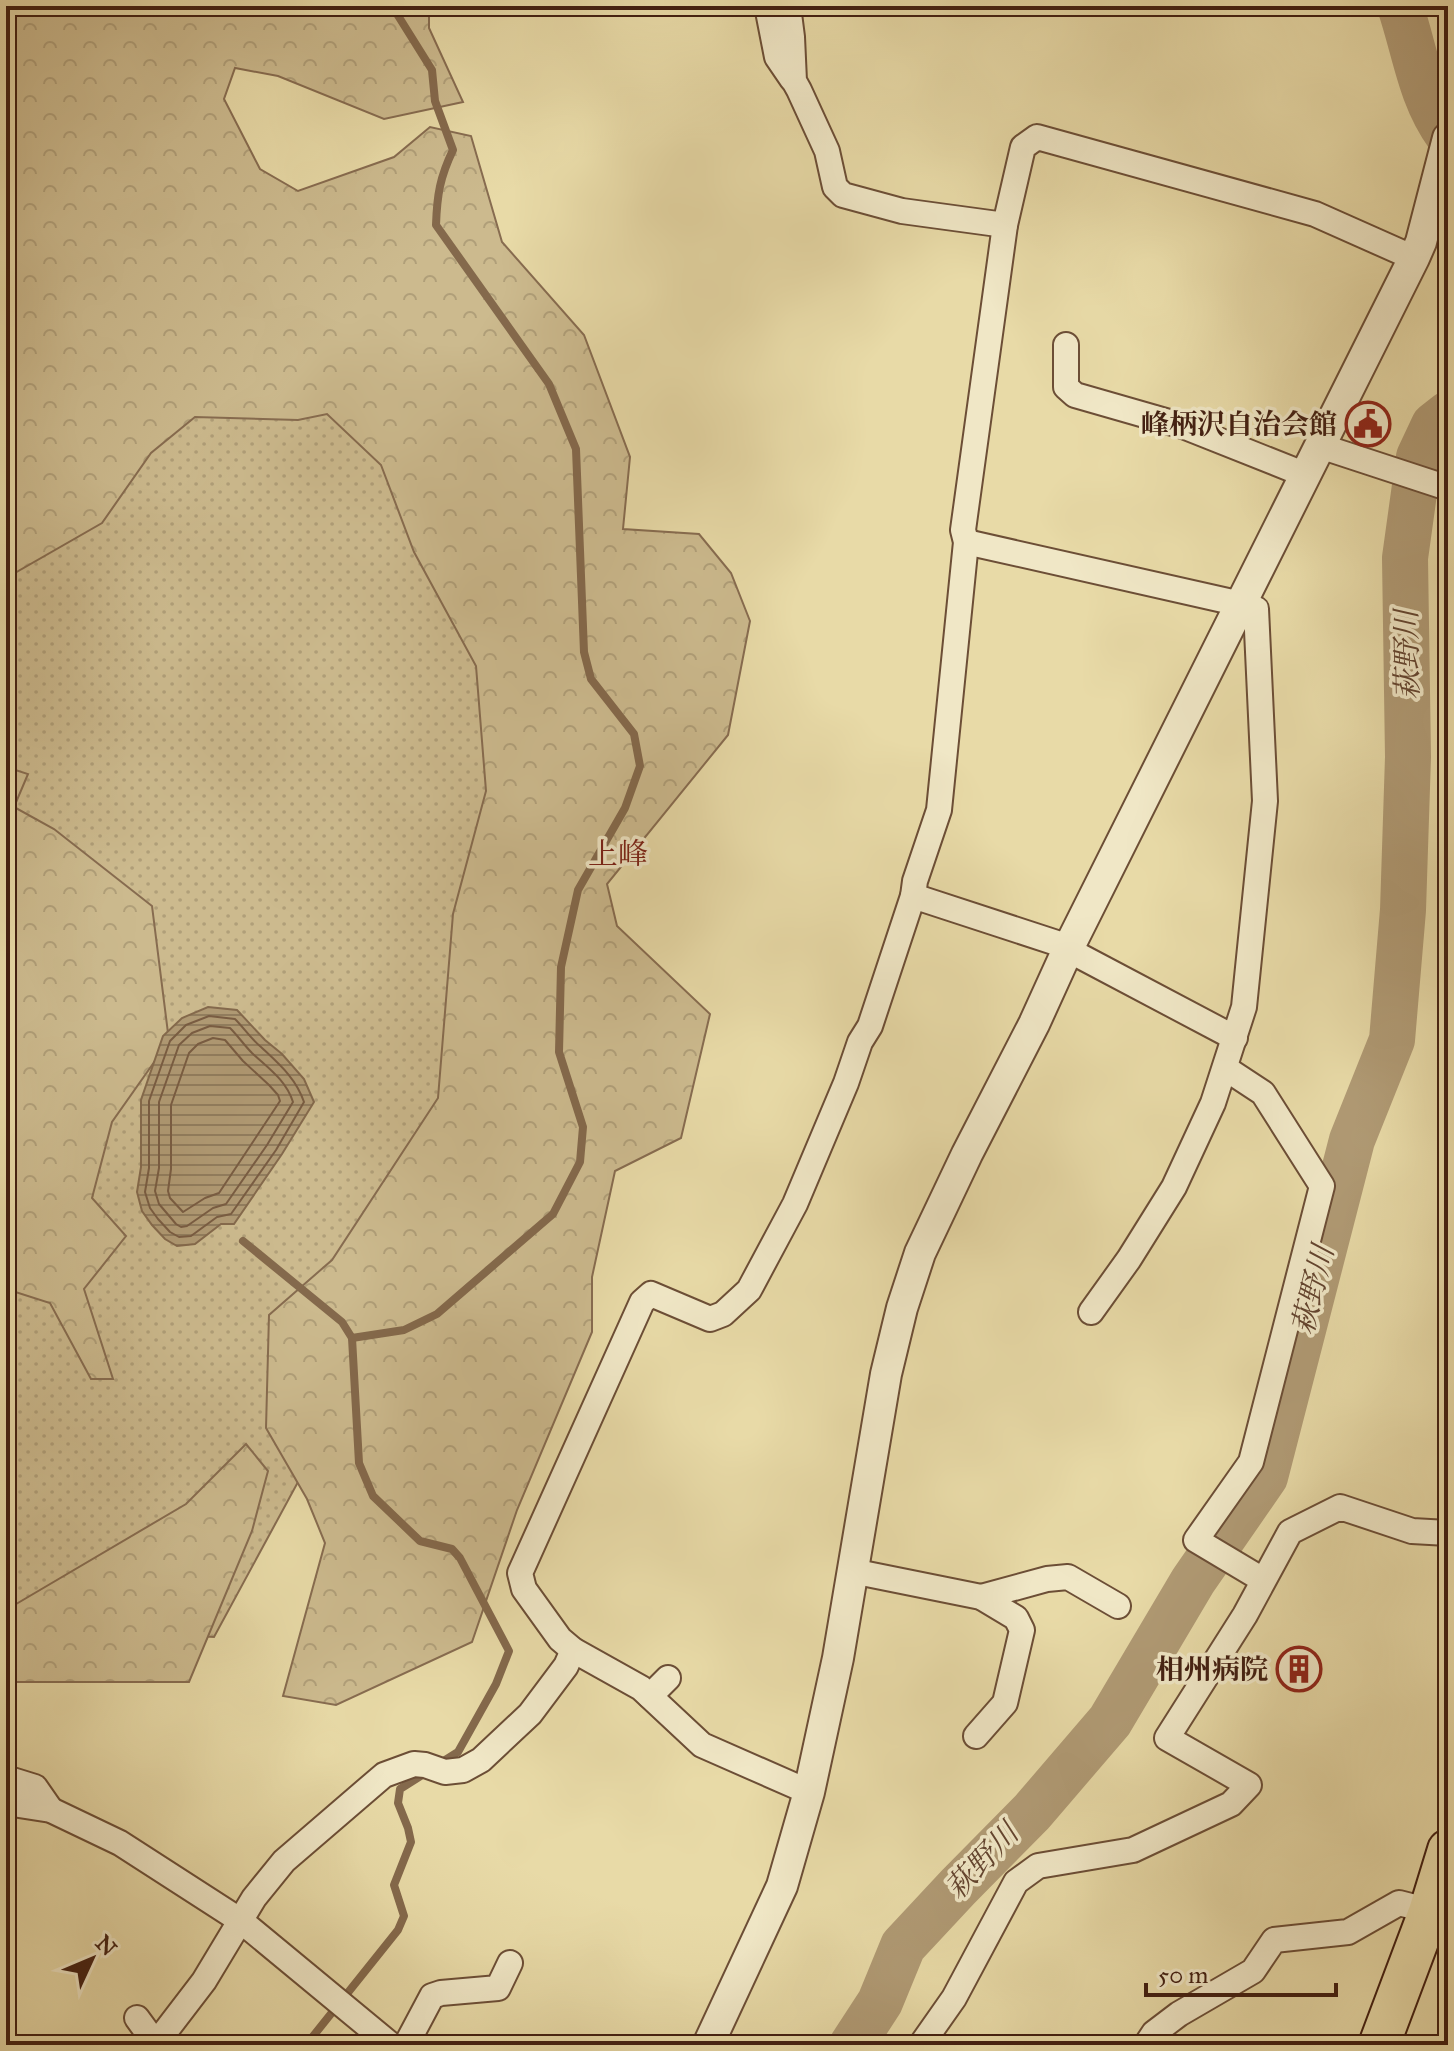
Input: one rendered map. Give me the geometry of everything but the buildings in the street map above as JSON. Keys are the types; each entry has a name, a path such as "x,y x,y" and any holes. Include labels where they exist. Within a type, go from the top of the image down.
{"highway":[{"path":"1379,2045 1438,1914 1448,1850"}],"street":[{"path":"767,6 777,57 799,90 827,151 835,187 843,195 902,211 1005,225"},
{"path":"788,6 794,81"},
{"path":"809,1792 702,1745 641,1688 573,1650 560,1639 524,1589 520,1573 642,1302 651,1294 710,1319 723,1314 749,1290 795,1204 860,1042 870,1026 939,810 966,542 963,530 1005,225 1023,147 1037,137 1315,214 1414,258"},
{"path":"708,2045 782,1886 809,1792 838,1658 886,1374 902,1308 920,1253 1069,947 1414,258 1448,138"},
{"path":"1066,345 1066,387 1075,395 1183,426 1306,475"},
{"path":"1320,446 1448,488"},
{"path":"966,542 1256,609 1265,801 1244,1007 1213,1103 1174,1187 1091,1312"},
{"path":"913,896 1069,947 1078,955 1235,1038"},
{"path":"1225,1068 1263,1093 1322,1186 1251,1462 1196,1540 1262,1579"},
{"path":"921,2045 954,1998 1016,1882 1038,1866 1133,1850 1231,1804 1249,1785 1167,1738 1245,1615 1290,1532 1340,1507 1412,1531 1448,1533"},
{"path":"852,1571 981,1597 1016,1618 1022,1630 1005,1703 976,1736"},
{"path":"981,1597 1047,1579 1068,1577 1118,1606"},
{"path":"137,2018 155,2044 204,1981 254,1898 284,1861 384,1775 414,1764 463,1770 481,1760 530,1714 566,1666 573,1650"},
{"path":"650,1696 668,1678"},
{"path":"6,1778 35,1787 51,1810"},
{"path":"6,1803 51,1810 120,1843 241,1921 391,2045"},
{"path":"1146,2045 1154,2033 1179,2014 1253,1971 1274,1940 1348,1932 1399,1903 1438,1914"},
{"path":"406,2045 432,1996 441,1993 499,1992 510,1963"}],"green space":[{"path":"6,6 521,464 551,1015 214,1637 6,1627"},
{"path":"6,6 429,6 429,28 463,102 384,119 278,76 235,68 224,99 260,169 298,191 394,157 430,127 471,136 502,242 584,335 630,457 623,529 699,534 731,573 750,621 728,735 607,884 617,926 710,1014 681,1138 615,1171 592,1277 592,1332 517,1510 472,1642 336,1705 283,1696 325,1543 307,1499 266,1428 269,1315 332,1260 438,1098 453,914 486,791 476,666 414,552 381,465 327,414 298,420 195,417 151,453 102,523 6,578"},
{"path":"6,767 28,774 14,807 54,829 152,906 169,1041 112,1122 92,1198 126,1236 84,1289 113,1379 91,1379 50,1303 6,1289"},
{"path":"246,1444 268,1471 252,1531 189,1682 6,1682 6,1610 186,1504"}],"water":[{"path":"208,1007 237,1010 304,1079 314,1102 234,1224 221,1224 195,1244 177,1246 152,1225 142,1211 137,1192 141,1167 141,1100 163,1036 182,1018"}],"waterway":[{"path":"352,1338 404,1330 437,1314 553,1214 580,1162 583,1127 559,1052 561,967 578,890 625,808 640,766 634,734 591,679 584,652 576,449 549,384 436,225 440,186 453,150 435,101 432,70 392,6"},
{"name":"萩野川","path":"1400,6 1424,89 1448,135"},
{"name":"萩野川","path":"852,2045 880,2002 903,1946 1032,1812 1110,1721 1193,1581 1265,1477 1352,1140 1392,1040 1403,910 1408,757 1405,558 1419,457 1434,425 1448,414"},
{"path":"243,1241 342,1322 352,1338 359,1463 373,1496 420,1541 452,1549 460,1558 509,1651 496,1684 458,1752 439,1764"},
{"path":"306,2045 398,1930 404,1916 394,1885 411,1842 398,1803 400,1789 427,1772"}],"place":[{"name":"峰柄沢自治会館","path":"1368,424"},
{"name":"相州病院","path":"1299,1669"}],"district":[{"name":"上峰","path":"618,854"}]}
